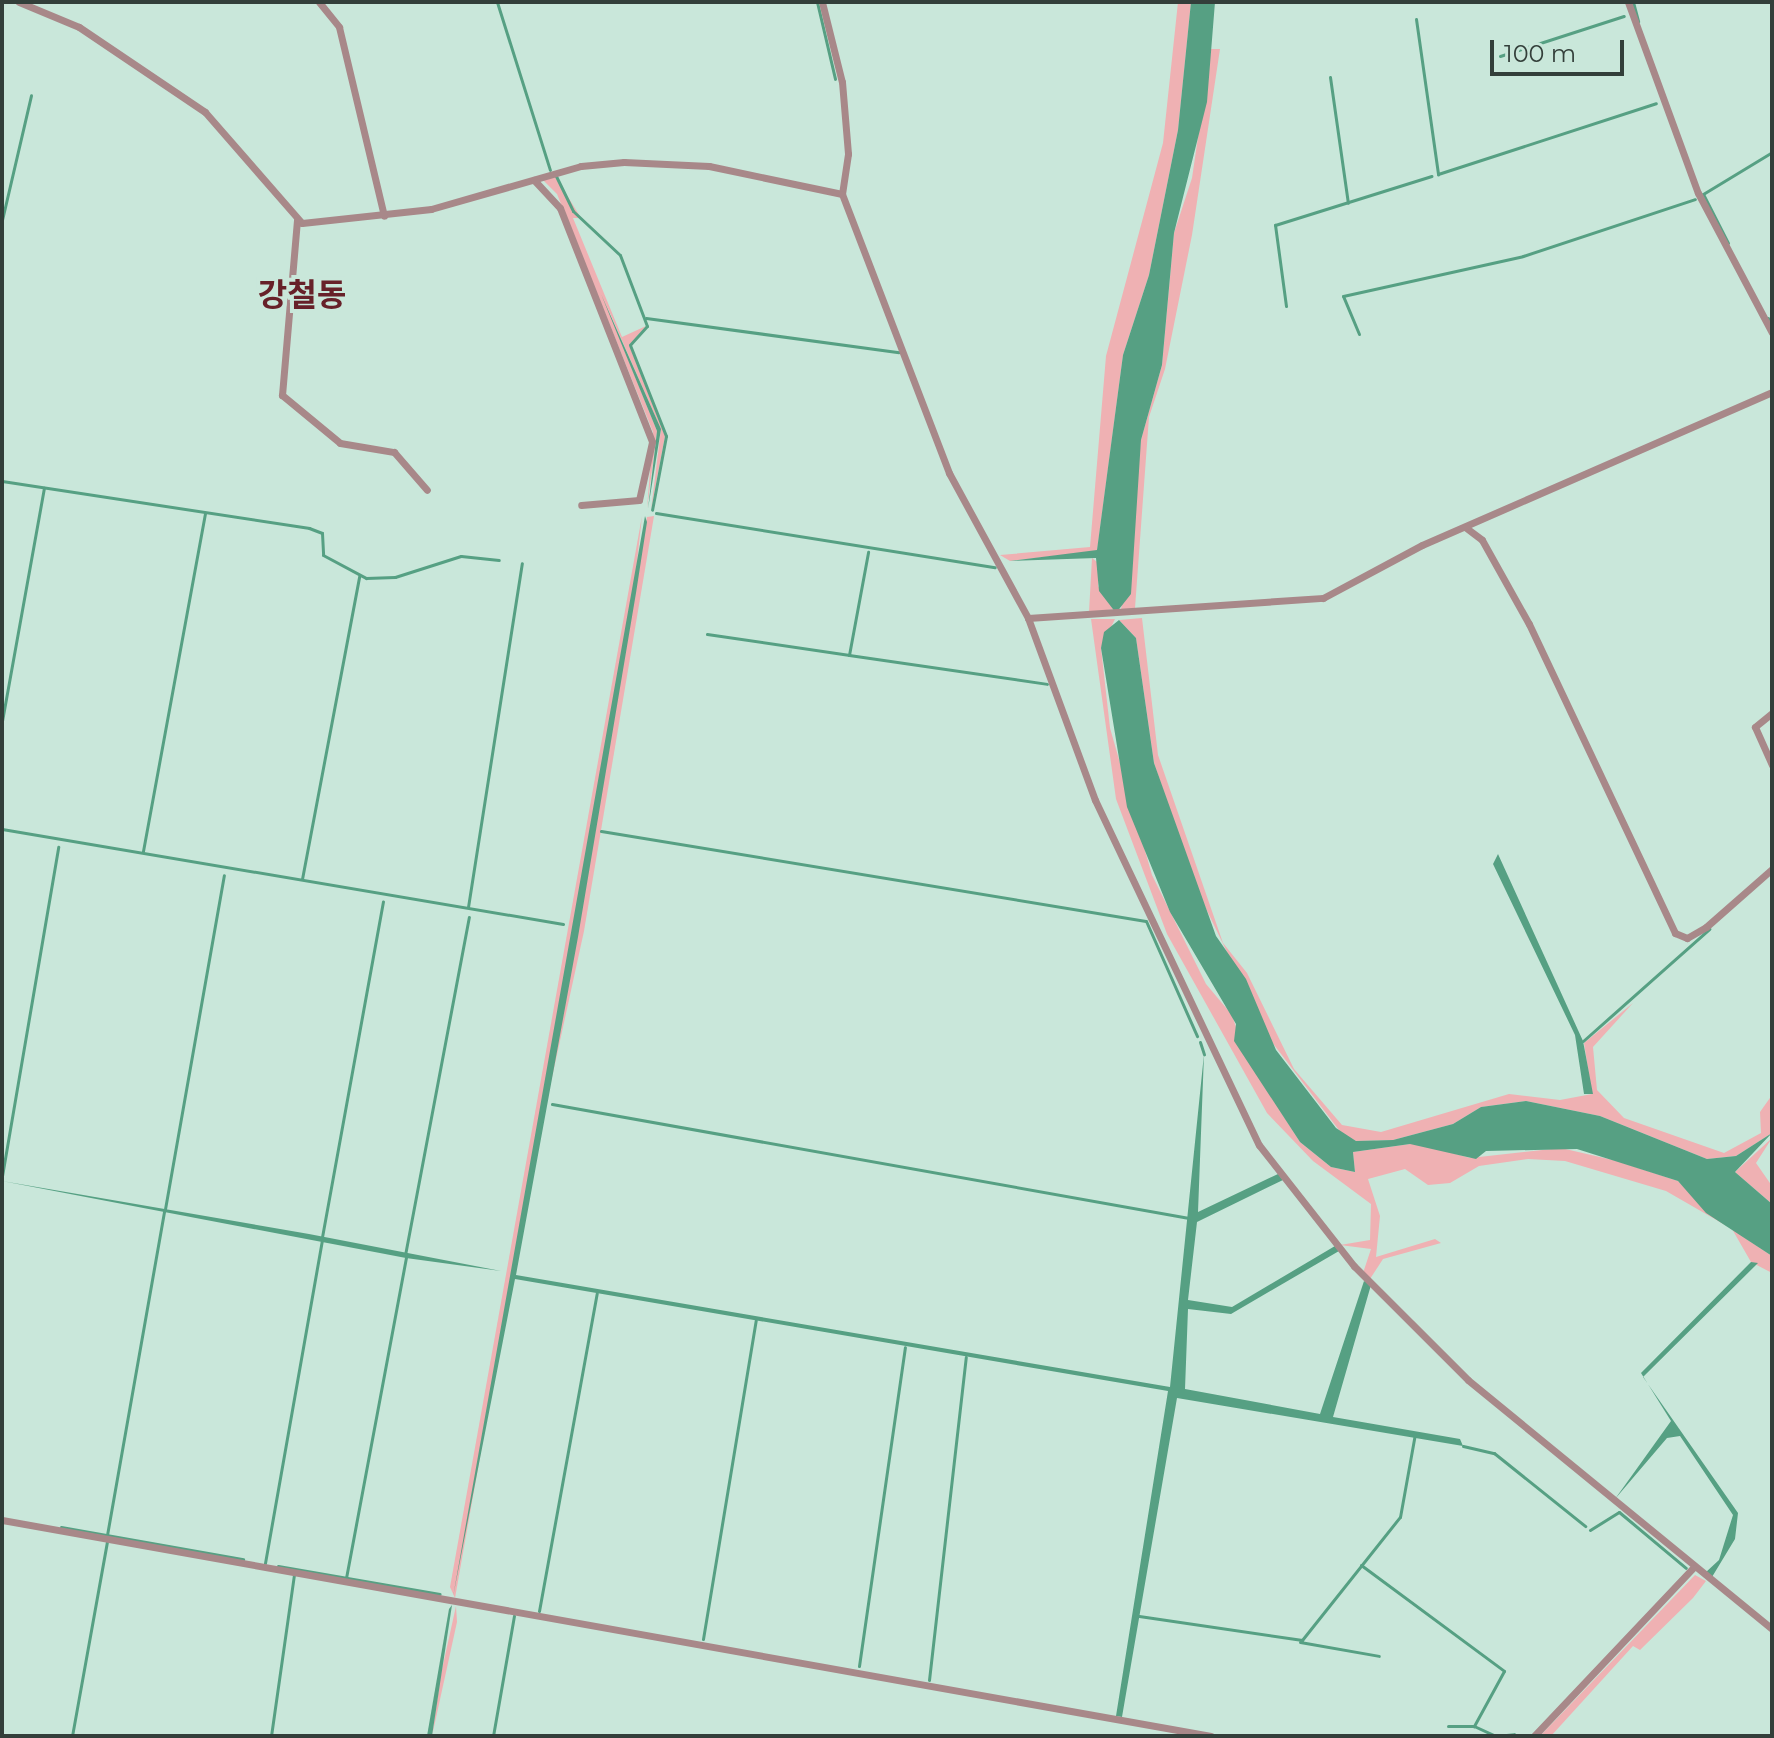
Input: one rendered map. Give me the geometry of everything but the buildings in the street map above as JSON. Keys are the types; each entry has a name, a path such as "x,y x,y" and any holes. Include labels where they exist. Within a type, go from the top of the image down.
{"street":[{"path":"19,2 79,27 205,112 297,220 282,395 340,443 394,452 427,490"},
{"path":"319,2 339,27 384,216"},
{"path":"822,2 842,82 848,154 842,194 949,473 1028,618 1095,800 1259,1145 1354,1266 1431,1345 1693,1568 1772,1629"},
{"path":"1628,2 1698,193 1772,333"},
{"path":"297,220 384,216 533,179 643,162 720,168 842,194"},
{"path":"533,179 560,208 652,442 639,500 581,505"},
{"path":"1028,618 1311,601 1465,527 1772,392"},
{"path":"1465,527 1482,540 1529,624 1675,933 1687,938 1706,927 1772,869"},
{"path":"1772,713 1755,727 1772,765"},
{"path":"2,1520 1211,1736"},
{"path":"1534,1736 1693,1568"}],"shaded area":[{"path":"1178,2 1191,2 1178,130 1149,275 1123,355 1097,551 1010,561 1000,555 1090,547 1106,356 1163,143"},
{"path":"1191,2 1215,2 1207,102 1174,233 1162,365 1141,440 1131,594 1116,613 1099,591 1096,558 1010,561 1097,550 1123,355 1149,275 1178,130"},
{"path":"1211,49 1220,49 1192,235 1165,369 1149,417 1135,608 1121,610 1141,440 1162,365 1174,233 1192,178"},
{"path":"555,176 581,218 573,218 622,337 646,326 629,345 665,436 651,510 661,429 605,302 657,431 647,509 653,432 557,194 543,180"},
{"path":"601,294 661,429 648,509 657,431"},
{"path":"642,516 634,589 455,1598 450,1587"},
{"path":"645,516 647,522 636,593 578,937 516,1275 1170,1387 1204,1054 1198,1212 1278,1174 1283,1180 1197,1222 1188,1300 1232,1307 1335,1246 1339,1251 1231,1314 1188,1309 1185,1389 1320,1414 1364,1281 1371,1285 1333,1417 1460,1439 1463,1446 1177,1398 1122,1717 1116,1716 1168,1391 515,1279 453,1597"},
{"path":"654,516 584,931 544,1114 647,517"},
{"path":"1092,558 1101,565 1098,586 1115,609 1089,612"},
{"path":"1142,618 1158,755 1223,943 1247,973 1294,1069 1342,1125 1381,1132 1509,1094 1560,1100 1592,1094 1584,1043 1633,1003 1593,1047 1597,1090 1624,1118 1724,1153 1761,1133 1760,1112 1772,1095 1772,1133 1736,1156 1707,1159 1600,1116 1526,1101 1481,1107 1453,1124 1393,1140 1356,1141 1342,1134 1268,1037 1198,892 1154,763 1136,638 1119,620"},
{"path":"1091,619 1115,619 1101,648 1110,728 1152,875 1206,984 1232,1015 1246,1057 1300,1142 1331,1167 1355,1172 1353,1152 1417,1143 1470,1158 1561,1148 1617,1161 1678,1181 1728,1227 1666,1191 1565,1161 1528,1159 1479,1166 1450,1183 1428,1185 1405,1169 1368,1179 1380,1216 1376,1257 1435,1239 1441,1243 1383,1259 1370,1279 1363,1273 1371,1249 1340,1245 1370,1240 1371,1204 1313,1161 1267,1113 1167,934 1116,799"},
{"path":"1119,620 1136,638 1154,763 1216,936 1246,979 1276,1050 1336,1128 1356,1141 1393,1140 1453,1124 1481,1107 1526,1101 1600,1116 1707,1159 1736,1156 1772,1133 1735,1172 1772,1204 1772,1256 1706,1213 1678,1181 1577,1149 1486,1151 1476,1159 1410,1144 1353,1152 1355,1172 1331,1167 1300,1142 1234,1041 1236,1024 1170,912 1127,807 1101,648 1104,632"},
{"path":"1498,854 1583,1041 1593,1094 1584,1094 1575,1035 1493,864"},
{"path":"1772,1138 1756,1163 1772,1186 1772,1204 1735,1172"},
{"path":"2,1181 309,1234 501,1271 406,1258"},
{"path":"1732,1230 1772,1256 1772,1273 1751,1262"},
{"path":"1751,1262 1758,1263 1643,1377 1641,1373"},
{"path":"1648,1384 1738,1513 1735,1539 1712,1577 1705,1573 1719,1560 1733,1515 1680,1436 1667,1438 1615,1499 1671,1421"},
{"path":"1695,1575 1706,1581 1693,1598 1640,1650 1633,1646 1551,1736 1540,1736"},
{"path":"452,1605 432,1736 427,1736 449,1609"},
{"path":"456,1606 457,1622 432,1736 441,1674"}],"waterway":[{"path":"497,2 550,170"},
{"path":"817,2 835,79"},
{"path":"1633,2 1638,21"},
{"path":"1500,56 1624,16"},
{"path":"1416,19 1438,174 1656,103"},
{"path":"1330,77 1348,203"},
{"path":"2,220 31,95"},
{"path":"1728,243 1703,194 1772,152"},
{"path":"556,176 573,211 620,255 647,326 630,345 666,436 652,510"},
{"path":"1286,306 1275,225 1431,176"},
{"path":"1359,334 1343,296 1523,256 1695,199"},
{"path":"646,318 899,352"},
{"path":"1768,318 1772,325"},
{"path":"2,481 309,528 322,533 323,555 366,578 395,577 461,556 499,560"},
{"path":"2,721 44,488"},
{"path":"143,851 205,513"},
{"path":"656,513 995,567"},
{"path":"707,634 849,655 868,552"},
{"path":"468,907 522,563"},
{"path":"302,879 359,576"},
{"path":"849,655 1047,684"},
{"path":"2,829 563,924"},
{"path":"601,831 1146,921 1197,1036"},
{"path":"2,1176 58,847"},
{"path":"165,1209 224,875"},
{"path":"322,1237 383,902"},
{"path":"405,1255 469,917"},
{"path":"1583,1041 1709,929"},
{"path":"1200,1042 1204,1054"},
{"path":"552,1104 1189,1218"},
{"path":"107,1535 164,1211"},
{"path":"265,1563 322,1241"},
{"path":"346,1578 406,1258"},
{"path":"539,1611 597,1293"},
{"path":"703,1639 756,1320"},
{"path":"859,1666 905,1347"},
{"path":"929,1680 966,1357"},
{"path":"1139,1616 1302,1640 1400,1517 1415,1434"},
{"path":"1463,1446 1494,1453 1585,1526"},
{"path":"1590,1530 1619,1512 1686,1568"},
{"path":"61,1527 243,1559"},
{"path":"72,1736 107,1541"},
{"path":"1361,1565 1504,1671 1474,1726 1495,1736"},
{"path":"278,1566 440,1594"},
{"path":"271,1736 294,1575"},
{"path":"493,1736 514,1616"},
{"path":"1300,1642 1379,1656"},
{"path":"1448,1726 1474,1726"},
{"path":"1496,1736 1514,1734"}],"district":[{"name":"강철동","path":"302,295"}]}
